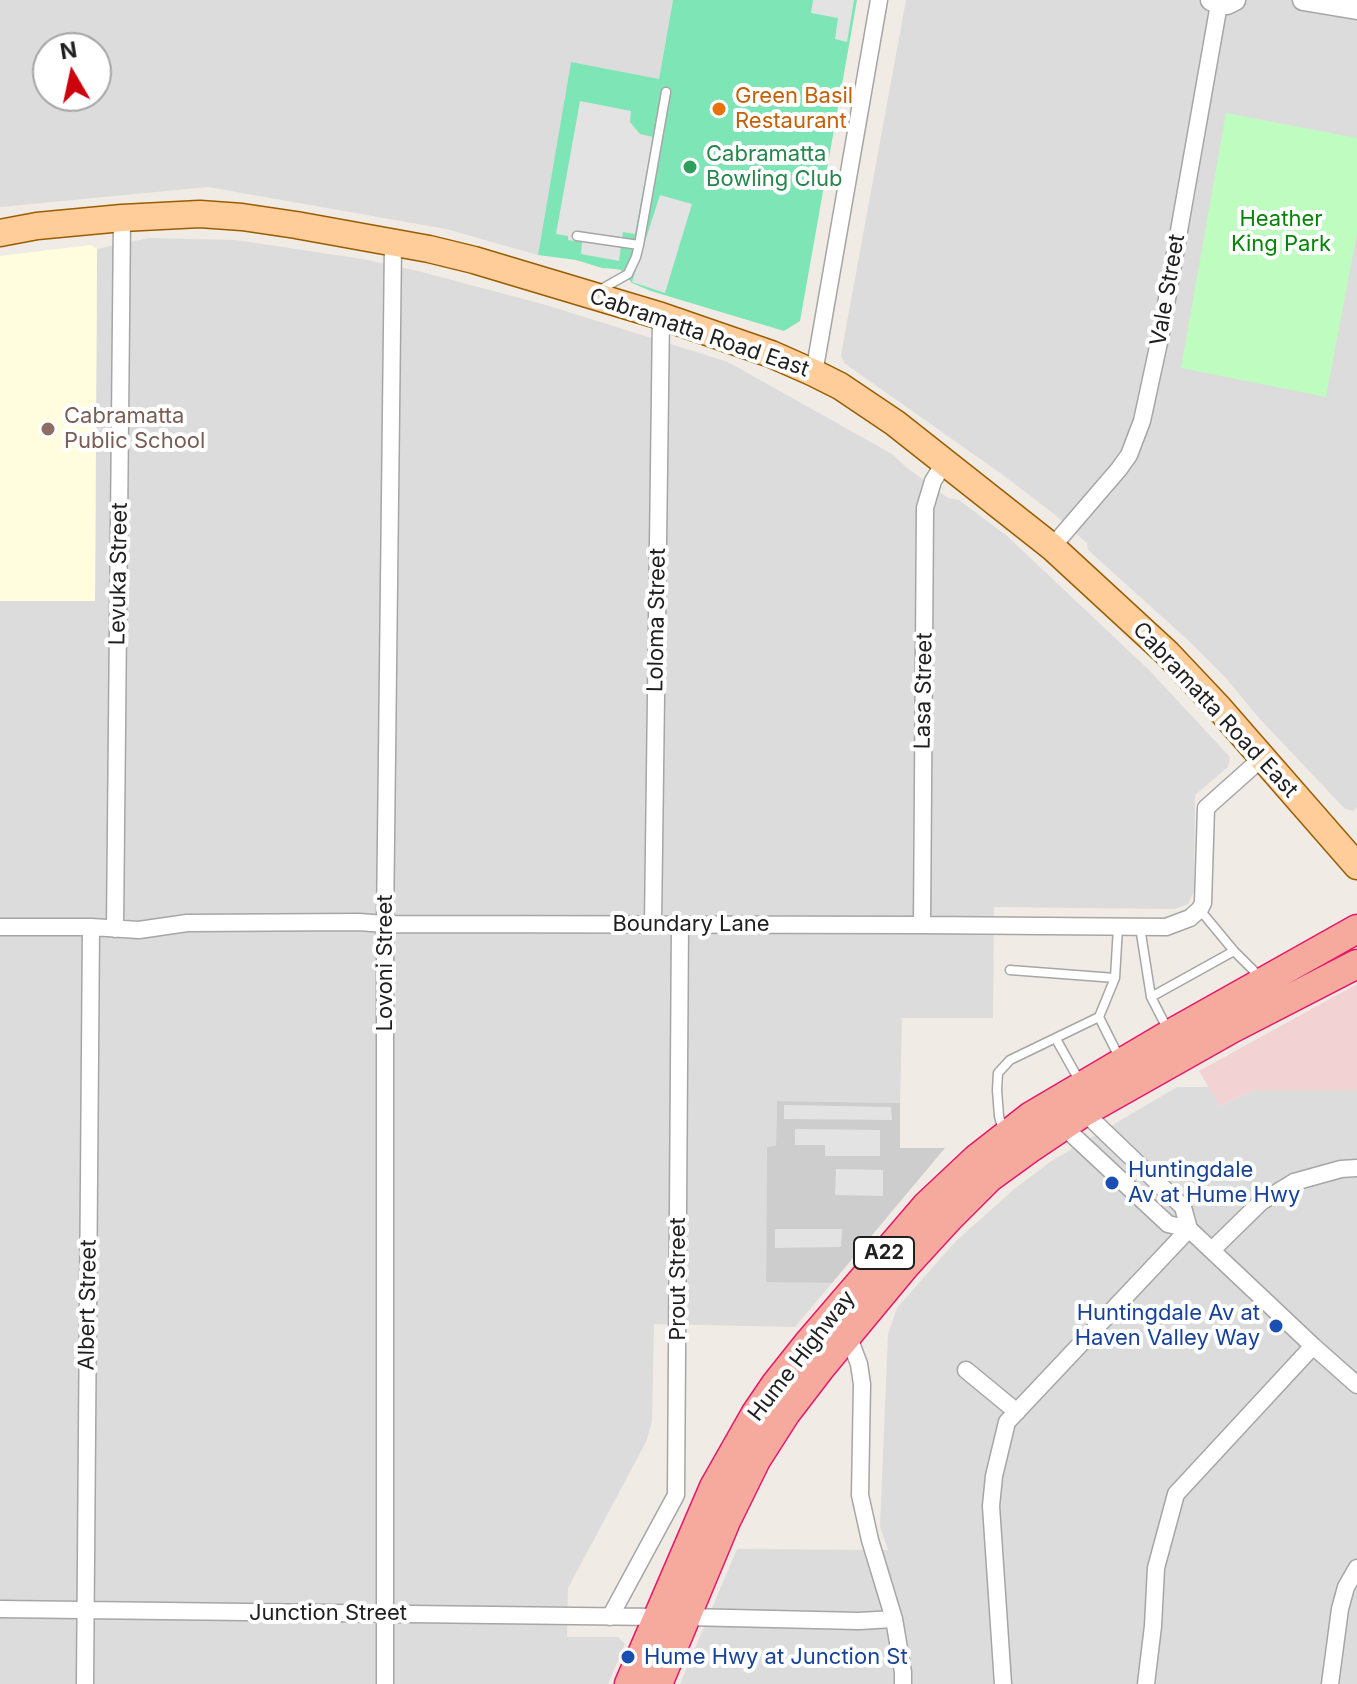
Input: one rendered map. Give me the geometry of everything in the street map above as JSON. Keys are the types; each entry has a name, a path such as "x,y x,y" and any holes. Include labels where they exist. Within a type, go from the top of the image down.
{"highway":[{"name":"Hume Highway","path":"658,1684 726,1521 756,1460 786,1413 848,1335 949,1218 989,1178 1029,1149 1076,1108 1122,1062 1357,929"},
{"name":"Hume Highway","path":"629,1684 731,1453 775,1385 851,1291 909,1224 951,1182 1004,1135 1031,1116 1076,1108 1357,964"}],"main road":[{"name":"Cabramatta Road East","path":"0,233 37,226 122,218 200,214 242,217 474,260 661,316 771,354 814,373 840,386 895,423 1052,547 1167,653 1262,758 1352,850"}],"street":[{"path":"814,373 879,0"},
{"path":"1303,0 1357,9"},
{"name":"Vale Street","path":"1052,547 1129,455 1142,421 1161,333 1221,1"},
{"name":"Levuka Street","path":"115,929 122,218"},
{"name":"Lovoni Street","path":"385,1684 385,924 393,243"},
{"name":"Loloma Street","path":"653,924 661,316"},
{"name":"Lasa Street","path":"922,925 925,508 933,481 945,462"},
{"path":"1200,909 1203,903 1206,808 1262,758"},
{"name":"Boundary Lane","path":"0,927 139,930 187,923 359,922 1166,927 1190,918 1200,909"},
{"name":"Prout Street","path":"610,1617 676,1495 680,924"},
{"name":"Albert Street","path":"85,1684 91,927"},
{"path":"1076,1108 1183,1207 1189,1229"},
{"path":"1076,1108 1168,1224 1189,1229 1357,1385"},
{"path":"1212,1250 1261,1202 1294,1182 1341,1169 1357,1168"},
{"path":"1003,1684 991,1506 994,1476 1007,1422 1189,1229"},
{"path":"848,1335 859,1364 862,1384 860,1495 894,1619 903,1684"},
{"path":"1146,1684 1156,1568 1176,1494 1313,1346"},
{"path":"966,1370 1017,1412"},
{"path":"1330,1684 1340,1609 1346,1587 1357,1568"},
{"name":"Junction Street","path":"0,1609 657,1617"},
{"path":"686,1617 894,1619"}],"lane":[{"path":"590,295 628,274 636,257 666,92"},
{"path":"577,236 639,245"},
{"path":"1200,909 1234,951 1264,981"},
{"path":"1004,1135 999,1116 998,1073 1010,1060 1099,1017 1115,978 1118,927"},
{"path":"1140,927 1151,997 1170,1034"},
{"path":"1151,997 1234,951"},
{"path":"1010,970 1115,978"},
{"path":"1099,1017 1122,1062"},
{"path":"1056,1039 1076,1108"}],"shaded area":[{"path":"0,0 673,0 659,79 571,63 538,255 446,229 208,187 0,207"},
{"path":"813,0 854,0 847,42 835,39 838,18 811,13"},
{"path":"906,0 1357,0 1357,807 1354,811 1345,809 1259,718 1225,677 1088,550 1087,543 1054,514 844,363 841,355"},
{"path":"580,101 631,111 630,122 640,134 653,137 635,234 623,232 619,261 581,254 582,242 556,234"},
{"path":"660,195 692,204 665,293 632,282"},
{"path":"149,238 236,240 362,259 546,305 728,362 892,454 948,498 959,500 1007,536 1149,670 1230,757 1228,767 1195,795 1194,891 1188,904 1175,909 994,907 993,1018 902,1018 900,1103 777,1101 776,1147 767,1147 766,1281 832,1283 795,1327 654,1324 652,1421 646,1442 568,1588 567,1637 618,1637 625,1644 608,1684 0,1684 0,601 95,601 97,249"},
{"name":"Cabramatta Public School","path":"91,245 97,249 95,601 0,601 0,256"},
{"path":"1357,984 1357,1090 1253,1090 1220,1106 1199,1071"},
{"path":"1177,1087 1209,1087 1220,1106 1253,1090 1357,1090 1357,1684 680,1684 737,1549 888,1550 880,1527 888,1334 897,1308 955,1242 1013,1190 1050,1162"},
{"path":"777,1101 900,1103 900,1148 945,1148 832,1283 766,1282 767,1147 776,1146"},
{"path":"784,1105 891,1107 892,1120 784,1119"},
{"path":"795,1129 880,1130 880,1156 825,1156 825,1145 795,1145"},
{"path":"836,1169 883,1170 883,1196 835,1195"},
{"path":"775,1229 842,1229 841,1247 775,1248"}],"green space":[{"name":"Cabramatta Bowling Club","path":"673,0 857,0 800,321 784,331 651,291 632,283 621,270 538,255 571,62 659,79"},
{"name":"Heather King Park","path":"1226,113 1357,138 1357,233 1326,397 1181,368"}],"place":[{"name":"Green Basil Restaurant","path":"719,109"},
{"name":"Cabramatta Bowling Club","path":"690,167"},
{"name":"Cabramatta Public School","path":"48,429"},
{"name":"Huntingdale Av at Hume Hwy","path":"1112,1183"},
{"name":"Huntingdale Av at Haven Valley Way","path":"1276,1326"},
{"name":"Hume Hwy at Junction St","path":"628,1657"}]}
